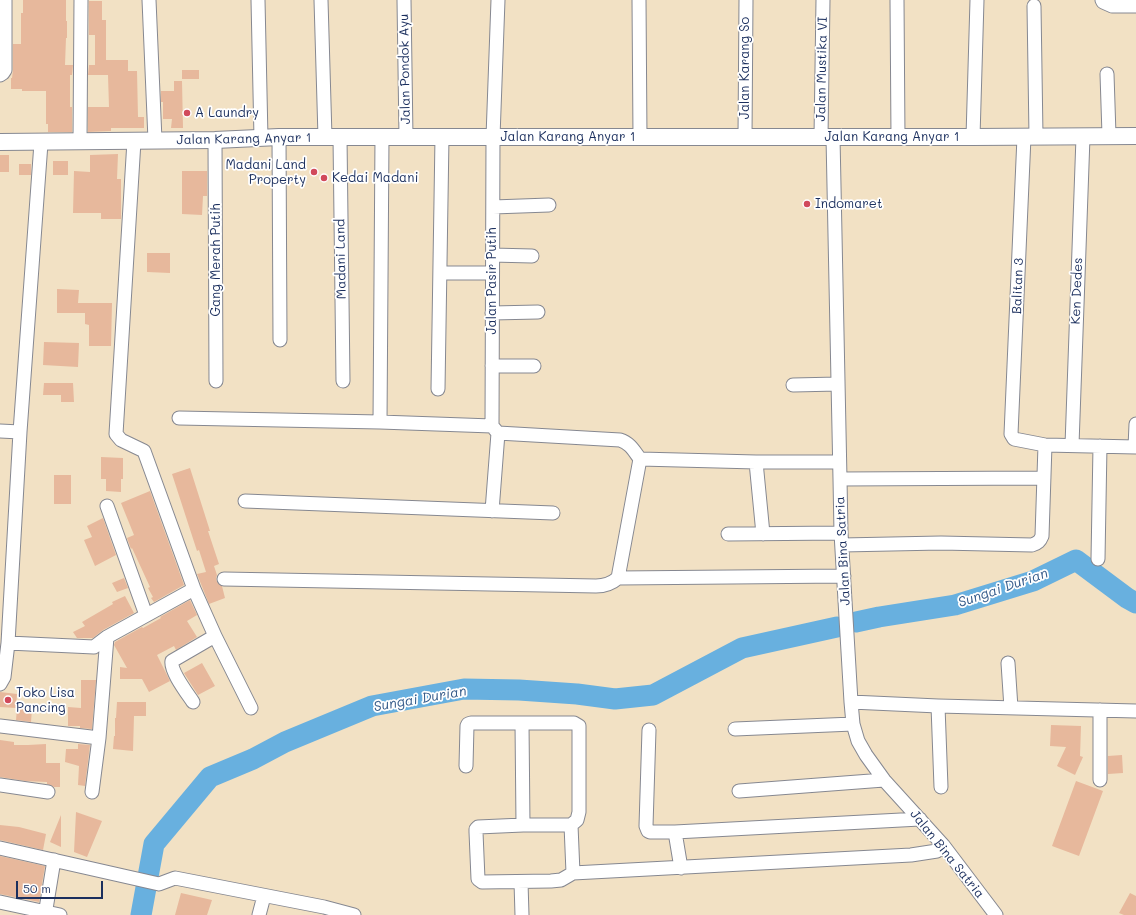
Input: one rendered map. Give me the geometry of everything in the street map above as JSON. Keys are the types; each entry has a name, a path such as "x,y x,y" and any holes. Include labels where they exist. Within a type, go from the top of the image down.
{"main road":[{"name":"Jalan Karang Anyar 1","path":"0,142 41,143 134,140 215,140 279,137 1136,136"}],"street":[{"path":"0,75 5,70 5,0"},
{"path":"80,141 81,0"},
{"path":"149,0 155,140"},
{"path":"258,0 260,138"},
{"name":"Madani Land","path":"321,0 332,137 343,381"},
{"name":"Jalan Pondok Ayu","path":"404,0 406,137"},
{"name":"Jalan Pasir Putih","path":"492,511 495,429 492,366 493,137 498,0"},
{"path":"639,0 640,137"},
{"name":"Jalan Karang So","path":"745,137 746,0"},
{"name":"Jalan Mustika VI","path":"823,0 827,137"},
{"path":"897,0 898,137"},
{"path":"973,137 977,0"},
{"path":"1102,0 1103,2 1112,6 1136,6"},
{"name":"Balitan 3","path":"1034,6 1030,136 1011,434 1014,439 1018,441 1045,445"},
{"path":"1107,74 1109,136"},
{"path":"279,137 280,340"},
{"path":"380,422 382,137"},
{"path":"438,389 442,137"},
{"name":"Jalan Bina Satria","path":"827,137 838,384 842,539 853,724 858,742 884,780 944,845 996,915"},
{"name":"Ken Dedes","path":"1072,445 1082,137"},
{"path":"134,140 116,434 121,440 144,451 194,589 215,636 251,708"},
{"name":"Gang Merah Putih","path":"215,140 216,381"},
{"path":"0,684 4,677 8,643 20,432 41,143"},
{"path":"493,207 549,204"},
{"path":"492,255 532,256"},
{"path":"440,273 492,273"},
{"path":"492,313 538,312"},
{"path":"492,366 534,366"},
{"path":"792,385 838,384"},
{"path":"179,418 380,422 495,429 620,440 626,442 640,459 618,578"},
{"path":"728,534 763,534 941,543 1032,545 1037,543 1042,536 1045,445 1135,447 1136,424"},
{"path":"0,432 20,432"},
{"path":"1098,559 1100,446"},
{"path":"640,459 756,462 839,462"},
{"path":"756,462 763,534"},
{"path":"840,479 1044,478"},
{"path":"245,501 553,513"},
{"path":"107,506 146,615"},
{"path":"224,579 596,586 608,584 618,578 844,576"},
{"path":"8,643 90,647 97,645 106,637 194,589"},
{"path":"192,702 173,671 171,665 172,661 215,636"},
{"path":"92,792 99,738 106,637"},
{"path":"1008,663 1011,708"},
{"path":"851,702 938,706 1136,711"},
{"path":"938,706 941,787"},
{"path":"1100,710 1100,780"},
{"path":"522,723 523,825"},
{"path":"466,766 468,724 574,723 579,726 579,812 577,820 570,825 523,825 478,828 476,832 478,880 482,882 561,880 573,873 911,855 937,851 944,845"},
{"path":"735,729 853,724"},
{"path":"0,726 99,738"},
{"path":"649,730 646,828 650,832 675,832 920,819"},
{"path":"739,791 884,780"},
{"path":"0,785 48,792"},
{"path":"570,825 573,873"},
{"path":"675,832 681,868"},
{"path":"0,848 159,884 175,878 324,907 354,915"},
{"path":"45,913 54,860"},
{"path":"521,882 522,915"},
{"path":"259,915 264,896"},
{"path":"0,902 45,913 60,915"}],"building":[{"path":"23,0 66,0 67,38 65,65 73,65 72,75 70,75 72,132 48,132 48,124 46,124 46,91 22,91 22,89 11,89 13,44 21,44 21,13 23,13"},
{"path":"89,1 102,1 102,20 106,20 106,60 128,60 128,71 137,71 138,117 144,117 144,128 111,128 111,131 88,132 88,107 109,107 108,75 88,75 89,65 95,65 95,35 89,35"},
{"path":"182,70 199,70 199,79 182,79"},
{"path":"174,81 182,81 183,128 171,128 172,119 163,119 163,102 161,102 161,91 174,91"},
{"path":"118,154 117,179 121,179 121,219 101,219 101,213 73,213 74,171 90,172 90,155"},
{"path":"0,155 9,155 9,172 0,172"},
{"path":"53,161 68,161 68,175 53,175"},
{"path":"19,164 31,164 31,175 19,175"},
{"path":"182,171 207,171 207,196 203,196 202,215 182,214"},
{"path":"147,253 170,253 170,273 147,272"},
{"path":"57,289 79,290 78,303 112,303 111,346 89,346 89,325 85,324 85,313 57,313"},
{"path":"44,342 79,343 78,367 43,365"},
{"path":"44,383 73,383 74,402 61,402 61,395 43,395"},
{"path":"101,457 123,458 123,479 121,479 121,492 106,491 106,479 101,479"},
{"path":"190,468 219,564 214,566 217,575 217,582 222,586 225,598 209,604 197,574 206,572 199,550 197,551 172,474"},
{"path":"54,475 71,475 71,504 54,504"},
{"path":"150,491 184,585 154,602 148,588 150,587 127,538 134,535 121,503"},
{"path":"103,518 116,555 95,566 84,540 92,537 87,526"},
{"path":"124,578 128,588 117,592 112,583"},
{"path":"125,596 134,613 103,630 93,638 77,638 73,632 85,626 82,622 113,604 112,602"},
{"path":"190,600 197,615 187,621 197,637 176,650 174,646 157,655 170,681 149,692 142,679 120,679 120,667 127,668 114,645 115,642 161,618 160,617"},
{"path":"202,663 215,686 198,695 184,673"},
{"path":"81,680 96,680 92,729 80,728 80,726 68,726 68,707 81,708"},
{"name":"Toko Lisa Pancing","path":"0,692 17,694 16,708 0,707"},
{"path":"117,702 146,702 146,716 134,716 133,751 113,749"},
{"path":"17,708 32,709 31,722 16,720"},
{"path":"1051,725 1081,726 1080,756 1083,757 1075,775 1057,766 1066,747 1050,746"},
{"path":"0,740 14,742 14,745 46,744 46,763 60,763 60,787 54,787 47,784 47,782 25,781 0,777"},
{"path":"78,744 90,745 85,786 78,785 79,766 65,762 66,749 78,749"},
{"path":"1122,755 1123,773 1108,774 1108,756"},
{"path":"1076,781 1103,791 1079,856 1052,846"},
{"path":"76,812 102,821 87,857 74,852"},
{"path":"61,815 61,847 50,842"},
{"path":"0,825 19,827 46,834 43,850 0,840"},
{"path":"0,856 45,866 39,902 0,894"},
{"path":"181,893 212,900 207,915 175,915"},
{"path":"1130,893 1136,896 1136,915 1124,915 1119,913"}],"waterway":[{"name":"Sungai Durian","path":"856,622 955,605 1033,581 1076,560 1136,603"},
{"name":"Sungai Durian","path":"141,915 154,844 210,777 253,759 285,742 372,706 464,689 519,690 577,694 615,699 653,695 742,648 837,627"}],"place":[{"name":"A Laundry","path":"187,113"},
{"name":"Madani Land Property","path":"314,172"},
{"name":"Kedai Madani","path":"324,178"},
{"name":"Indomaret","path":"807,204"},
{"name":"Toko Lisa Pancing","path":"8,700"}]}
